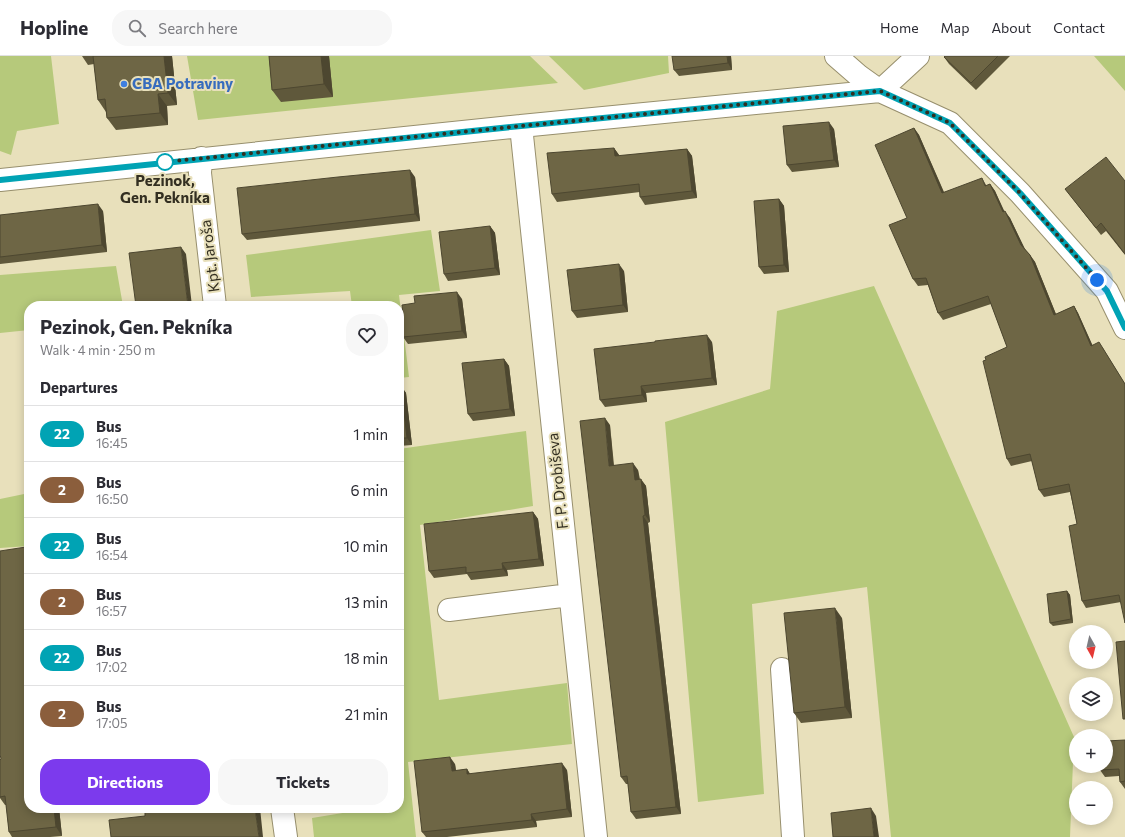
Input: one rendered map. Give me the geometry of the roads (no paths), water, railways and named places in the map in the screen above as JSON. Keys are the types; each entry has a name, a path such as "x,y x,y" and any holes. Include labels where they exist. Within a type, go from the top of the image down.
{"street":[{"path":"836,56 859,76 880,91 950,123 1020,193 1107,291 1125,328"},
{"path":"0,180 201,158 880,91 918,56"},
{"name":"F. P. Drobiševa","path":"521,126 596,837"},
{"name":"Kpt. Jaroša","path":"201,158 200,173 214,301"},
{"path":"449,610 570,595"},
{"path":"782,670 793,837"},
{"path":"283,813 286,837"}],"place":[{"name":"CBA Potraviny","path":"124,84"},
{"name":"Pezinok, Gen. Pekníka","path":"165,162"}]}
